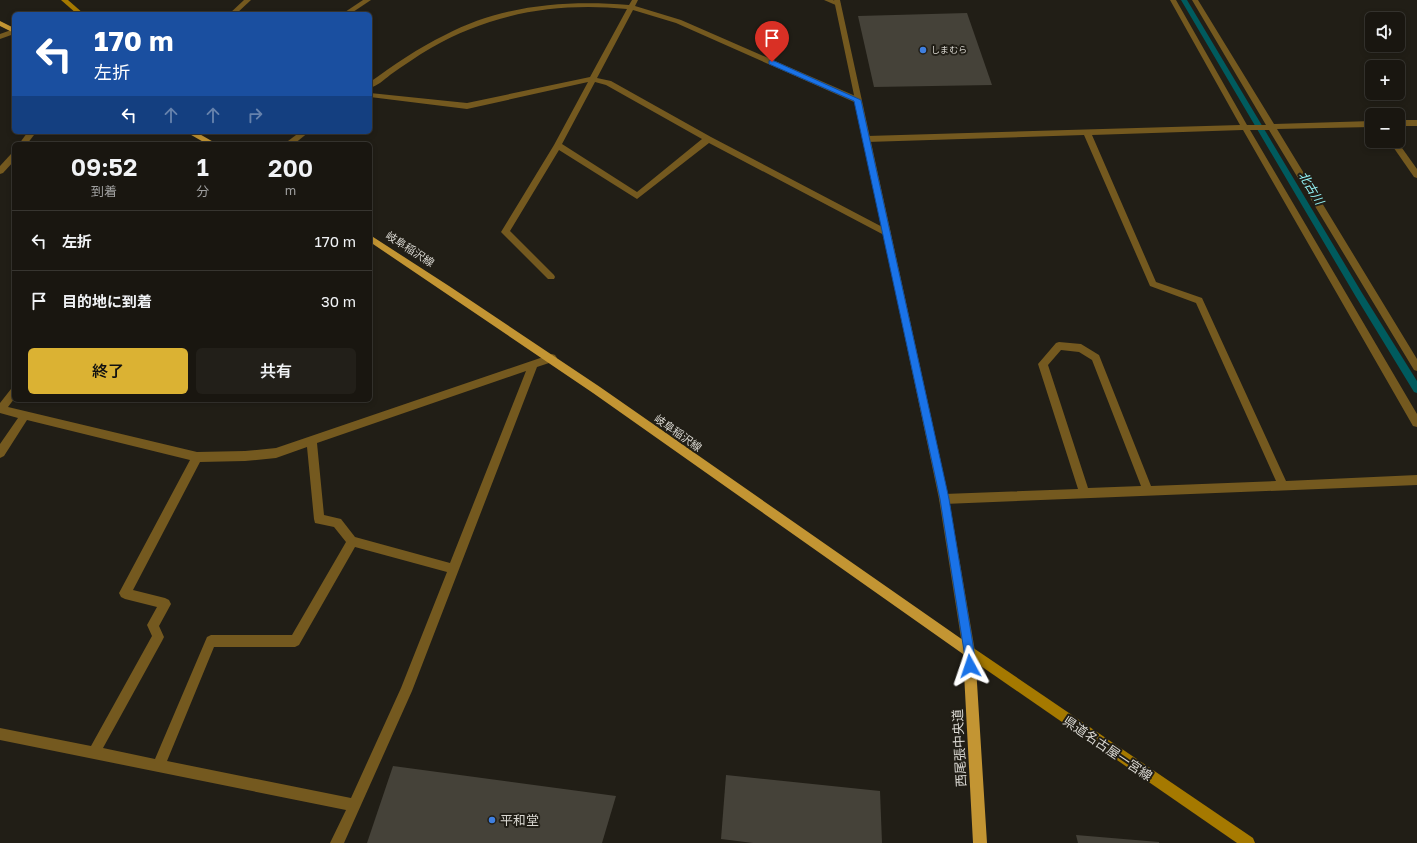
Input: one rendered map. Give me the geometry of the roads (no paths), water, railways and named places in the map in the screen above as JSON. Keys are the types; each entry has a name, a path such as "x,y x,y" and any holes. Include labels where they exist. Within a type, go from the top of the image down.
{"main road":[{"path":"64,0 79,12"},
{"path":"0,23 12,30"},
{"path":"194,134 208,142"},
{"name":"岐阜稲沢線","path":"372,239 479,308 552,358 969,651"},
{"name":"西尾張中央道","path":"969,651 980,843"},
{"name":"県道名古屋一宮線","path":"969,651 1248,843"}],"street":[{"path":"234,12 248,0"},
{"path":"348,12 368,0"},
{"path":"827,0 837,2 857,100 867,139 944,499 969,651"},
{"path":"1173,0 1417,423"},
{"path":"1195,0 1270,127 1417,367"},
{"path":"372,85 408,59 458,30 500,14 542,6 583,3 633,4 672,18 857,100"},
{"path":"551,277 505,232 558,145 633,4"},
{"path":"0,37 12,32"},
{"path":"372,95 467,106 592,79 608,83 708,139 887,233"},
{"path":"1405,124 1417,123"},
{"path":"867,139 1365,124"},
{"path":"1087,132 1153,284 1199,300 1283,485"},
{"path":"291,142 302,134"},
{"path":"25,142 30,135"},
{"path":"558,145 637,196 708,139"},
{"path":"1398,148 1417,175"},
{"path":"1,168 12,158"},
{"path":"1086,494 1043,364 1059,346 1081,348 1096,358 1148,491"},
{"path":"12,395 1,409 197,457 245,456 276,453 552,358"},
{"path":"337,843 406,690 533,365"},
{"path":"0,453 25,415"},
{"path":"312,440 319,519 337,523 352,541 454,569"},
{"path":"94,752 158,637 153,625 165,604 125,594 197,457"},
{"path":"944,499 1417,480"},
{"path":"159,765 211,641 295,641 352,541"},
{"path":"0,734 355,805"}],"waterway":[{"name":"北古川","path":"1184,0 1359,295 1417,389"}],"place":[{"name":"しまむら","path":"923,50"},
{"name":"平和堂","path":"492,820"}]}
